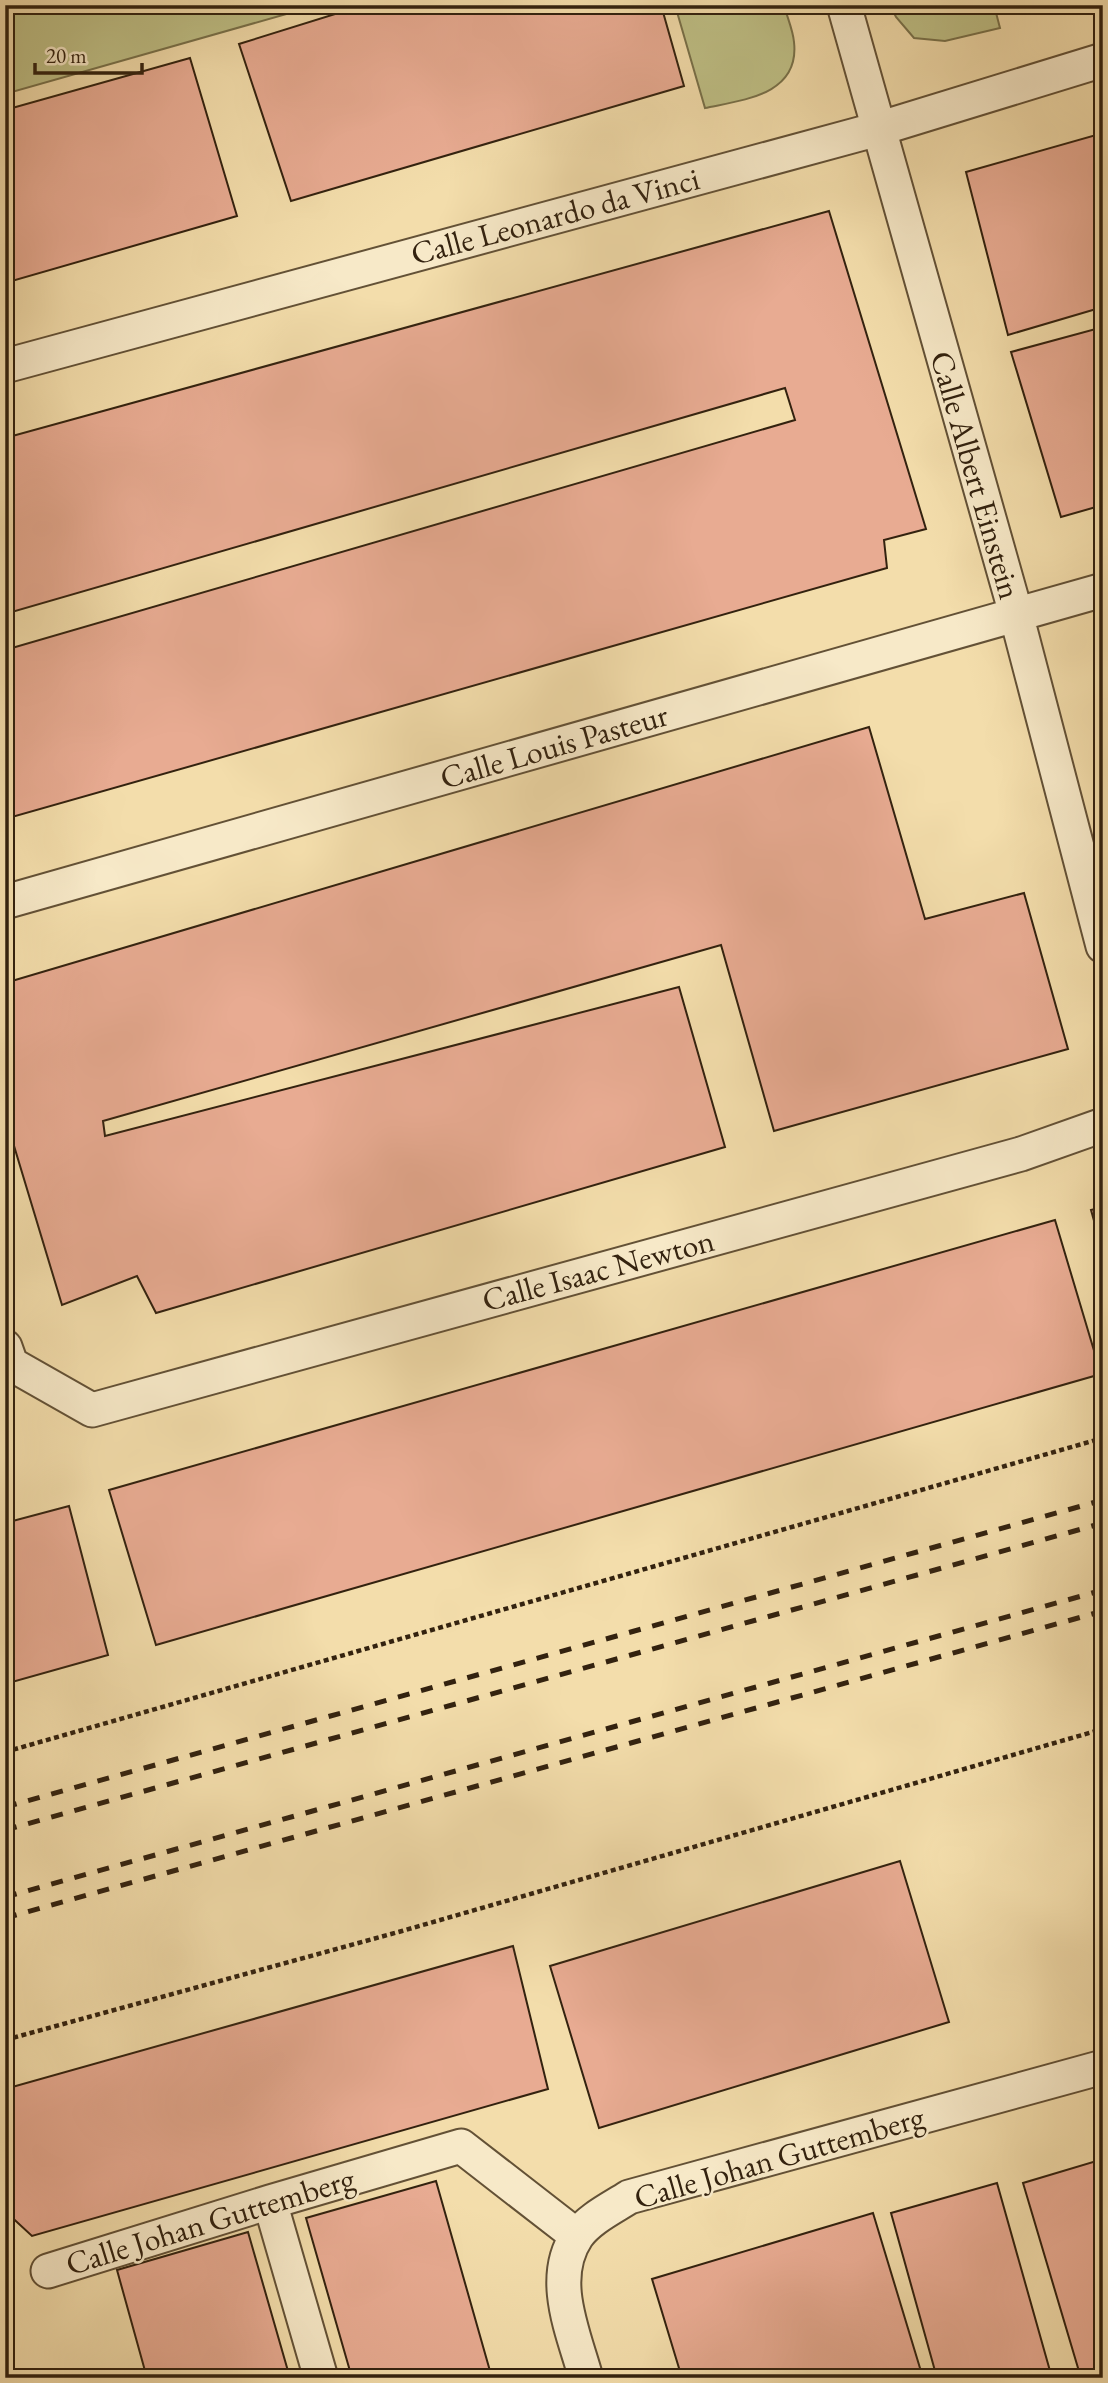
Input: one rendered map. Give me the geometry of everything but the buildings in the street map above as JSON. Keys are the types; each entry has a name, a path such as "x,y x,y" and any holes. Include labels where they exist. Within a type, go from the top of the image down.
{"street":[{"name":"Calle Albert Einstein","path":"844,5 1016,614 1103,946"},
{"name":"Calle Leonardo da Vinci","path":"5,366 877,129 1103,60"},
{"name":"Calle Louis Pasteur","path":"5,902 1103,590"},
{"name":"Calle Isaac Newton","path":"5,1347 11,1363 92,1410 1021,1154 1103,1125"},
{"name":"Calle Johan Guttemberg","path":"48,2270 461,2146 577,2236 601,2214 629,2197 1103,2067"},
{"path":"270,2202 321,2378"},
{"path":"577,2236 565,2264 562,2285 586,2378"}],"path":[{"path":"5,1752 1103,1438"},
{"path":"5,2040 402,1931 1103,1729"}],"green space":[{"path":"5,5 318,5 5,94"},
{"path":"675,5 784,5 794,42 793,60 788,74 766,92 705,108"},
{"path":"890,5 994,5 1000,28 945,41 914,38 896,17"}],"railway":[{"path":"5,1807 1103,1500"},
{"path":"5,1830 1103,1523"},
{"path":"5,1897 1103,1590"},
{"path":"5,1918 1103,1611"}]}
